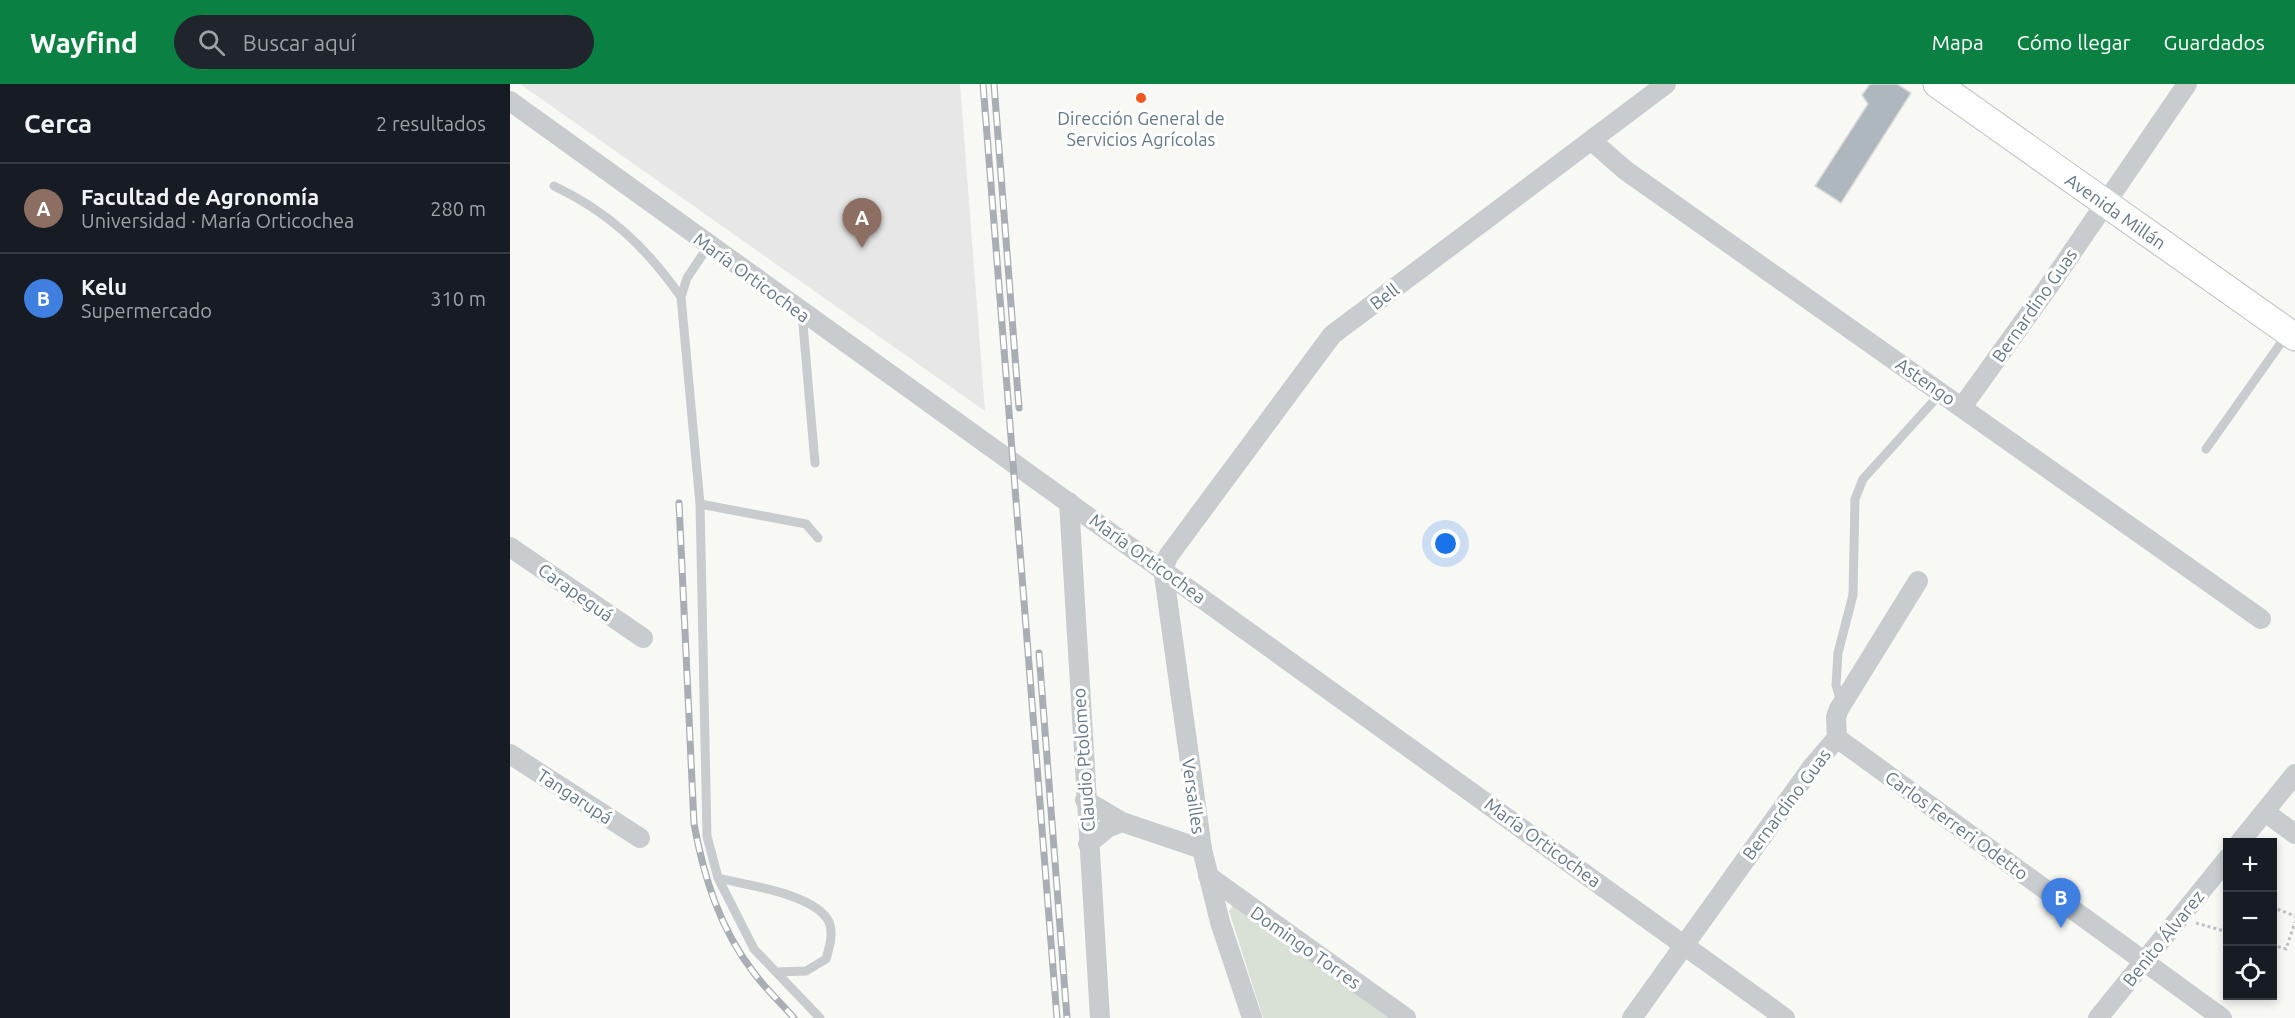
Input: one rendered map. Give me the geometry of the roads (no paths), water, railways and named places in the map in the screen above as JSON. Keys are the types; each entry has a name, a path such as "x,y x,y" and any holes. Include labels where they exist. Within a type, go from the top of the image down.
{"main road":[{"name":"Avenida Millán","path":"1937,84 2292,335"}],"street":[{"name":"Bell","path":"1162,568 1169,555 1332,335 1666,84"},
{"name":"Bernardino Guas","path":"1962,407 2049,286 2187,84"},
{"name":"María Orticochea","path":"510,101 1785,1018"},
{"name":"Astengo","path":"1592,141 1625,170 2261,619"},
{"name":"Claudio Ptolomeo","path":"1069,502 1085,800 1100,1018"},
{"name":"Carapeguá","path":"510,547 643,638"},
{"name":"Versailles","path":"1162,568 1202,849 1208,876 1252,1018"},
{"name":"Bernardino Guas","path":"1632,1018 1812,767 1837,738 1836,717 1842,704 1918,581"},
{"name":"Carlos Ferreri Odetto","path":"1837,738 2222,1018"},
{"name":"Tangarupá","path":"510,754 640,838"},
{"path":"2244,838 2295,774"},
{"path":"1085,800 1122,822 1202,849"},
{"path":"2265,812 2295,834"},
{"path":"1088,844 1107,828 1122,822"},
{"name":"Benito Álvarez","path":"2098,1018 2223,864"},
{"name":"Domingo Torres","path":"1208,876 1406,1018"}],"lane":[{"path":"554,186 577,197 614,223 655,260 681,297"},
{"path":"709,246 687,278 681,297 700,504 707,836 718,878 754,948 820,1018"},
{"path":"802,313 815,463"},
{"path":"2206,449 2292,335"},
{"path":"1842,704 1836,684 1838,653 1853,595 1855,499 1863,479 1941,392"},
{"path":"700,504 806,524 818,538"},
{"path":"718,878 803,900 820,909 830,923 831,940 826,959 806,971 776,972"}],"railway":[{"path":"983,84 1057,1018"},
{"path":"994,84 1019,408"},
{"path":"679,503 694,824 698,844 708,883 732,939 759,979 794,1018"},
{"path":"1039,653 1067,1018"}],"place":[{"name":"Dirección General de Servicios Agrícolas","path":"1141,98"},
{"name":"Facultad de Agronomía","path":"862,248"},
{"name":"Kelu","path":"2061,928"}]}
